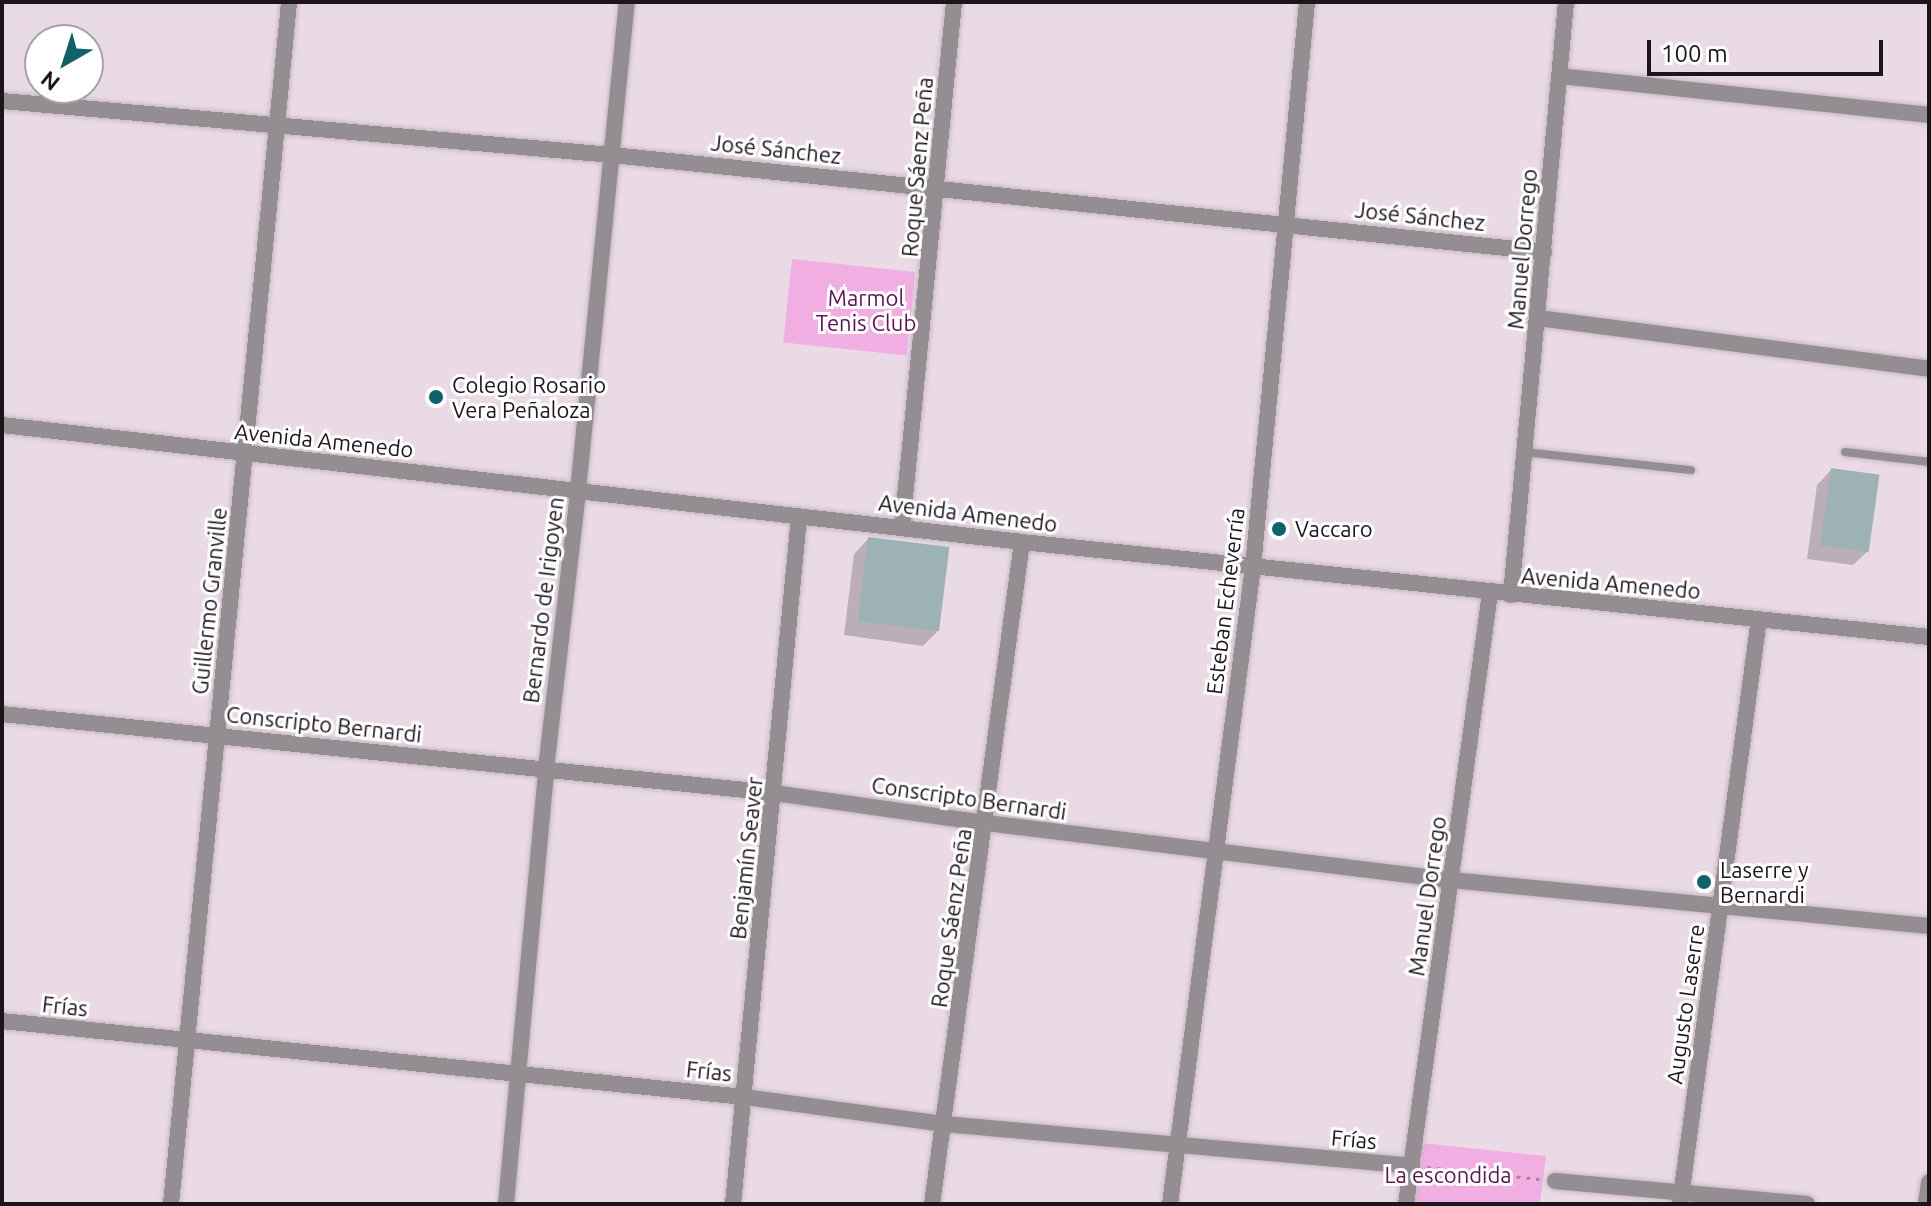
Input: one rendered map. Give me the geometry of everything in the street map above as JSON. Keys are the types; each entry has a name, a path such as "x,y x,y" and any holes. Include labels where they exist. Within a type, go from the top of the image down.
{"street":[{"name":"Guillermo Granville","path":"171,1204 289,2"},
{"name":"Bernardo de Irigoyen","path":"506,1204 546,769 578,491 627,2"},
{"name":"Roque Sáenz Peña","path":"902,527 954,2"},
{"name":"Esteban Echeverría","path":"1170,1204 1253,567 1307,2"},
{"name":"Manuel Dorrego","path":"1511,595 1566,2"},
{"path":"1559,76 1929,115"},
{"name":"José Sánchez","path":"2,101 612,155 1544,252"},
{"path":"1538,318 1929,369"},
{"name":"Avenida Amenedo","path":"2,425 1022,542 1929,637"},
{"name":"Benjamín Seaver","path":"733,1204 799,517"},
{"name":"Roque Sáenz Peña","path":"932,1204 1022,542"},
{"name":"Manuel Dorrego","path":"1406,1204 1490,593"},
{"name":"Augusto Laserre","path":"1681,1198 1759,619"},
{"name":"Conscripto Bernardi","path":"2,714 774,793 986,823 1451,880 1929,926"},
{"name":"Frías","path":"2,1021 744,1097 944,1124 1412,1166"},
{"path":"1555,1181 1681,1198 1807,1204"},
{"path":"1926,1204 1929,1182"}],"lane":[{"path":"1523,452 1691,470"},
{"path":"1845,452 1929,462"}],"path":[{"path":"1412,1166 1555,1181"}],"green space":[{"name":"Marmol Tenis Club","path":"792,259 915,272 907,356 783,343"},
{"name":"La escondida","path":"1422,1143 1546,1156 1540,1204 1414,1204"}],"building":[{"path":"1831,468 1880,475 1869,552 1820,545"},
{"path":"868,537 949,547 939,631 858,621"}],"place":[{"name":"Colegio Rosario Vera Peñaloza","path":"436,397"},
{"name":"Vaccaro","path":"1279,529"},
{"name":"Laserre y Bernardi","path":"1704,882"}]}
